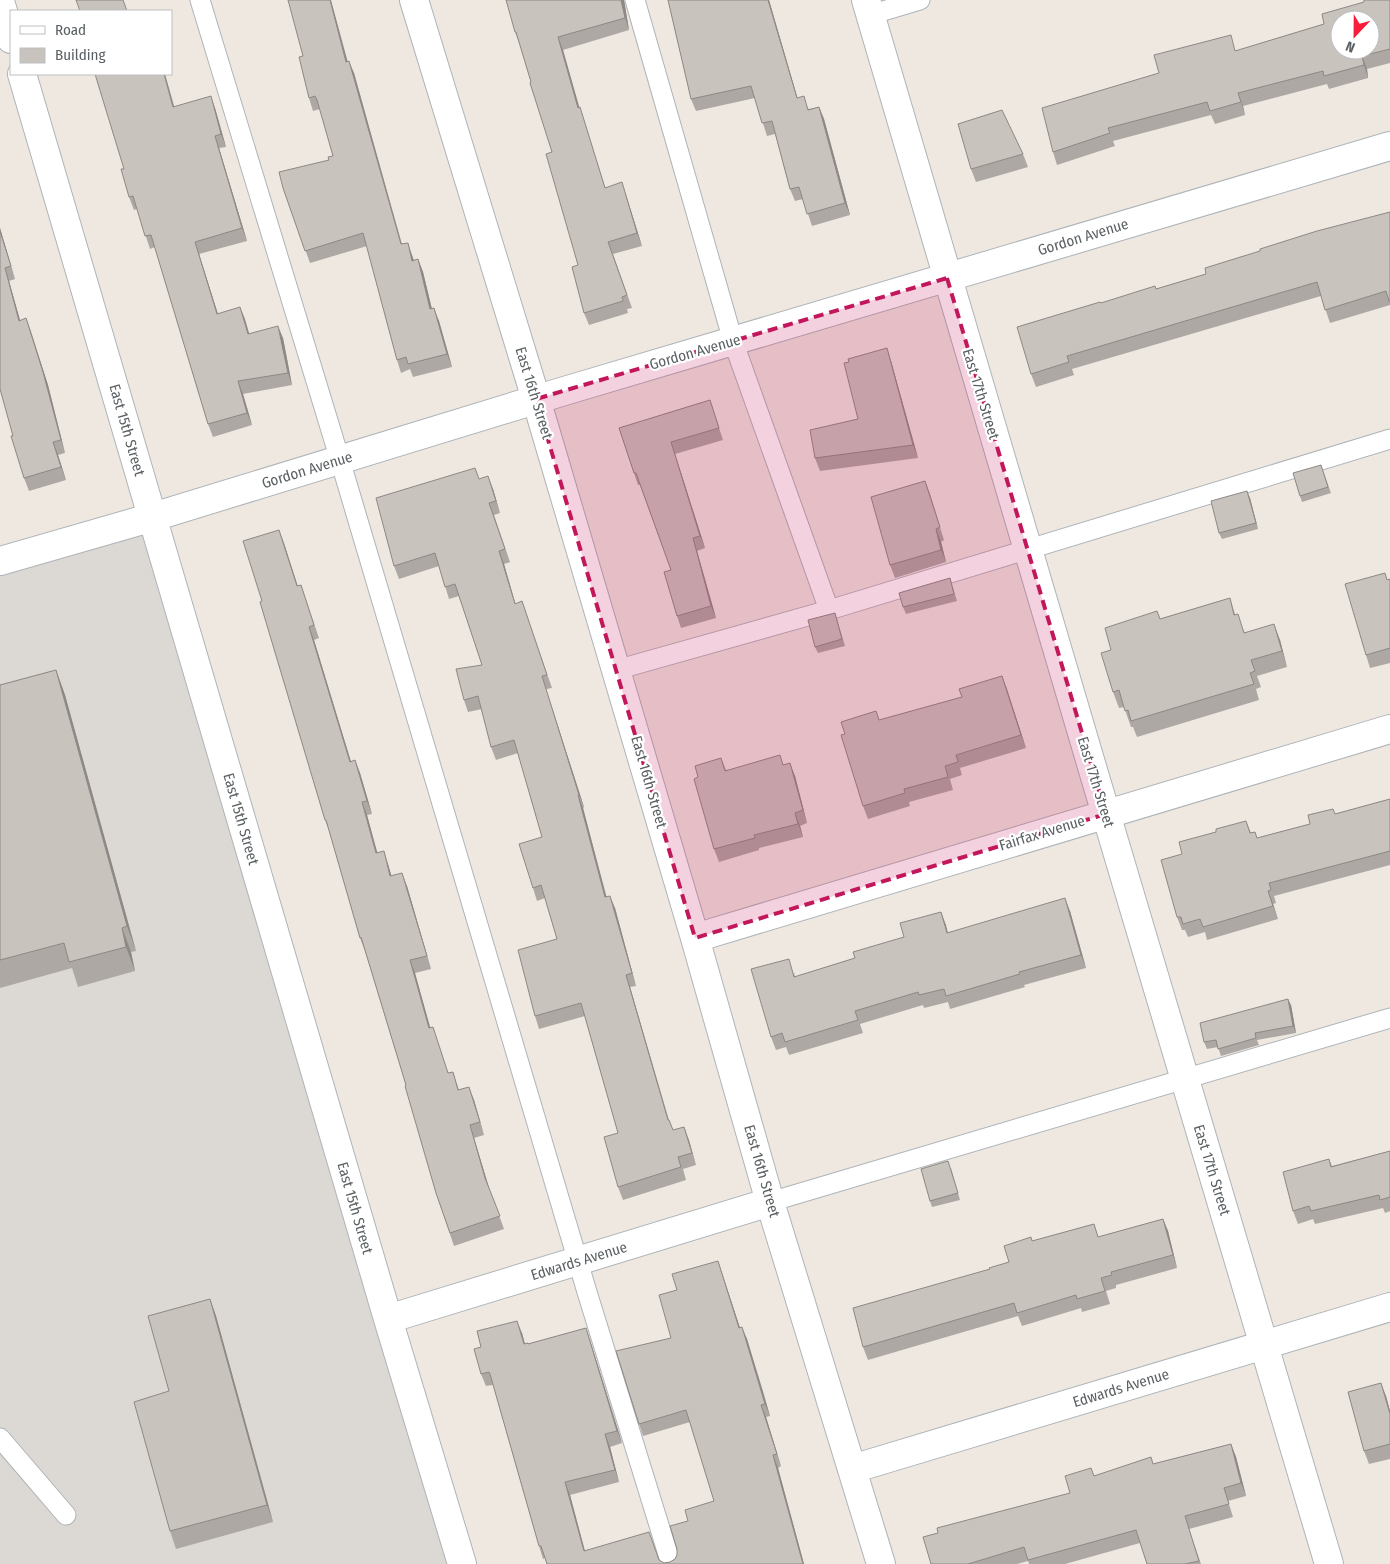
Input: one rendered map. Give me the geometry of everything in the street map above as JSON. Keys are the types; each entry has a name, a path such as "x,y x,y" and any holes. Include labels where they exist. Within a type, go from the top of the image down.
{"street":[{"name":"East 16th Street","path":"414,0 536,399 695,938 770,1202 881,1564"},
{"path":"0,1 10,36"},
{"name":"East 17th Street","path":"868,7 1027,550 1329,1564"},
{"name":"East 15th Street","path":"22,75 388,1319 462,1564"},
{"name":"Gordon Avenue","path":"0,561 153,517 536,399 1390,146"},
{"name":"Fairfax Avenue","path":"695,938 1390,729"},
{"name":"Edwards Avenue","path":"388,1319 770,1202"},
{"name":"Edwards Avenue","path":"852,1469 1390,1307"}],"lane":[{"path":"200,0 340,460 578,1261 671,1564"},
{"path":"635,0 733,341 829,610"},
{"path":"868,7 920,0"},
{"path":"616,670 829,610 1390,439"},
{"path":"770,1202 1390,1018"},
{"path":"0,1438 66,1515"}],"highlighted area":[{"path":"947,278 1106,814 695,938 536,399"}],"shaded area":[{"path":"153,517 464,1564 0,1564 0,561"}],"building":[{"path":"76,0 123,0 127,10 80,10"},
{"path":"288,0 330,0 346,62 349,61 401,244 408,243 412,261 418,259 430,309 434,308 447,354 408,364 406,357 397,360 363,233 305,251 279,172 329,160 328,157 333,156 317,100 315,96 309,98 299,57 303,56"},
{"path":"506,0 621,0 625,18 558,37 578,108 580,107 605,188 622,182 637,233 608,242 627,295 622,297 623,301 584,313 572,267 578,265 546,154 552,152"},
{"path":"668,0 768,0 797,98 804,96 808,110 819,107 845,203 807,214 799,187 790,189 772,121 762,123 751,86 691,99"},
{"path":"1364,0 1390,0 1390,49 1380,52 1380,10 1336,10 1364,2"},
{"path":"1330,12 1330,60 1363,60 1364,65 1324,76 1323,71 1238,93 1241,102 1210,111 1207,102 1108,128 1110,133 1053,152 1042,108 1159,73 1154,55 1231,35 1235,51 1324,24 1322,14"},
{"path":"95,75 164,75 173,107 211,96 221,134 215,136 242,228 195,242 217,314 240,307 248,334 278,326 288,373 238,381 247,413 208,424 151,235 145,236 133,196 129,197 121,169 124,169"},
{"path":"1002,110 1023,154 971,169 958,124"},
{"path":"1390,212 1390,301 1386,291 1325,310 1317,282 1067,356 1069,362 1031,374 1017,327 1155,286 1156,289 1206,274 1205,268 1260,251 1260,249 1317,231"},
{"path":"0,231 11,266 5,268 19,321 26,318 61,440 53,442 61,467 24,478 11,436 13,436 0,389"},
{"path":"887,348 913,445 815,458 810,430 858,419 844,363 849,362 848,359"},
{"path":"710,400 719,428 671,442 700,536 693,538 711,606 677,616 664,572 671,570 619,428"},
{"path":"1321,465 1328,487 1300,496 1293,473"},
{"path":"475,468 479,479 488,476 496,501 489,503 505,549 499,551 515,604 522,601 547,675 542,676 579,795 605,897 610,896 632,973 626,975 668,1120 673,1130 684,1127 692,1153 678,1157 681,1167 618,1187 604,1137 618,1133 581,1003 535,1016 518,950 557,939 541,885 533,888 519,844 542,837 514,740 491,747 478,696 464,700 456,669 482,665 455,584 445,587 435,553 394,566 376,498"},
{"path":"925,481 940,527 936,529 941,550 890,565 871,497"},
{"path":"1247,491 1256,523 1219,533 1211,501"},
{"path":"279,530 297,586 301,585 314,625 309,627 350,762 355,760 367,801 362,802 376,853 384,851 390,876 402,873 427,956 410,960 429,1028 433,1027 448,1073 453,1072 458,1090 469,1087 480,1122 470,1125 485,1178 500,1216 450,1233 436,1193 406,1085 360,938 243,541"},
{"path":"1385,573 1387,580 1390,579 1390,648 1366,655 1345,584"},
{"path":"950,578 954,594 903,607 899,593"},
{"path":"1230,598 1234,615 1238,614 1244,633 1274,624 1282,651 1251,660 1255,671 1250,673 1254,684 1131,721 1128,710 1125,711 1119,690 1113,692 1101,653 1111,650 1105,628 1157,611 1160,619"},
{"path":"835,613 842,639 815,647 808,620"},
{"path":"56,670 127,926 122,928 126,947 69,962 64,943 0,960 0,685"},
{"path":"1002,676 1021,735 956,755 958,762 945,766 948,777 904,789 905,793 863,806 841,735 845,734 841,722 876,711 879,720 962,697 959,689"},
{"path":"780,755 783,765 790,763 803,810 795,813 798,824 754,835 755,838 714,849 694,779 698,777 695,766 721,758 725,771"},
{"path":"1390,799 1390,851 1269,883 1271,890 1268,891 1273,906 1203,927 1200,919 1183,924 1181,917 1177,917 1161,860 1182,854 1179,842 1216,832 1216,829 1246,821 1250,833 1255,832 1257,838 1310,824 1308,815 1333,809 1335,814"},
{"path":"1065,898 1081,955 1019,972 1020,974 946,996 944,989 919,995 918,992 855,1011 858,1020 785,1042 782,1033 771,1037 751,969 789,959 794,977 855,958 853,952 904,937 900,923 941,912 947,933"},
{"path":"1288,999 1293,1026 1255,1033 1256,1038 1218,1049 1216,1040 1204,1042 1200,1023"},
{"path":"1390,1151 1390,1197 1380,1200 1379,1195 1311,1211 1309,1206 1293,1211 1283,1172 1329,1159 1331,1167"},
{"path":"948,1161 958,1193 930,1201 921,1169"},
{"path":"1163,1219 1173,1255 1111,1272 1112,1275 1101,1278 1105,1291 1077,1299 1076,1295 1017,1313 1014,1303 863,1347 853,1308 1009,1262 1004,1246 1031,1237 1032,1241 1094,1224 1098,1237"},
{"path":"718,1261 739,1328 742,1327 765,1404 761,1405 777,1454 773,1455 803,1564 547,1564 541,1546 539,1546 490,1374 489,1372 481,1374 474,1349 481,1347 477,1331 517,1321 524,1344 528,1344 586,1328 617,1431 605,1434 615,1470 565,1482 584,1551 649,1532 659,1560 664,1563 670,1562 675,1559 677,1549 670,1526 688,1521 685,1510 714,1501 686,1410 639,1424 616,1351 671,1338 659,1295 677,1290 672,1274"},
{"path":"210,1299 267,1505 170,1531 134,1402 169,1391 148,1316"},
{"path":"1381,1383 1390,1414 1390,1444 1364,1451 1348,1392"},
{"path":"1231,1444 1241,1483 1224,1488 1229,1504 1185,1516 1199,1561 1185,1564 1147,1564 1136,1530 1028,1560 1024,1547 968,1564 931,1564 923,1537 938,1533 937,1528 1070,1493 1065,1476 1091,1468 1094,1476 1151,1457 1153,1464"}]}
